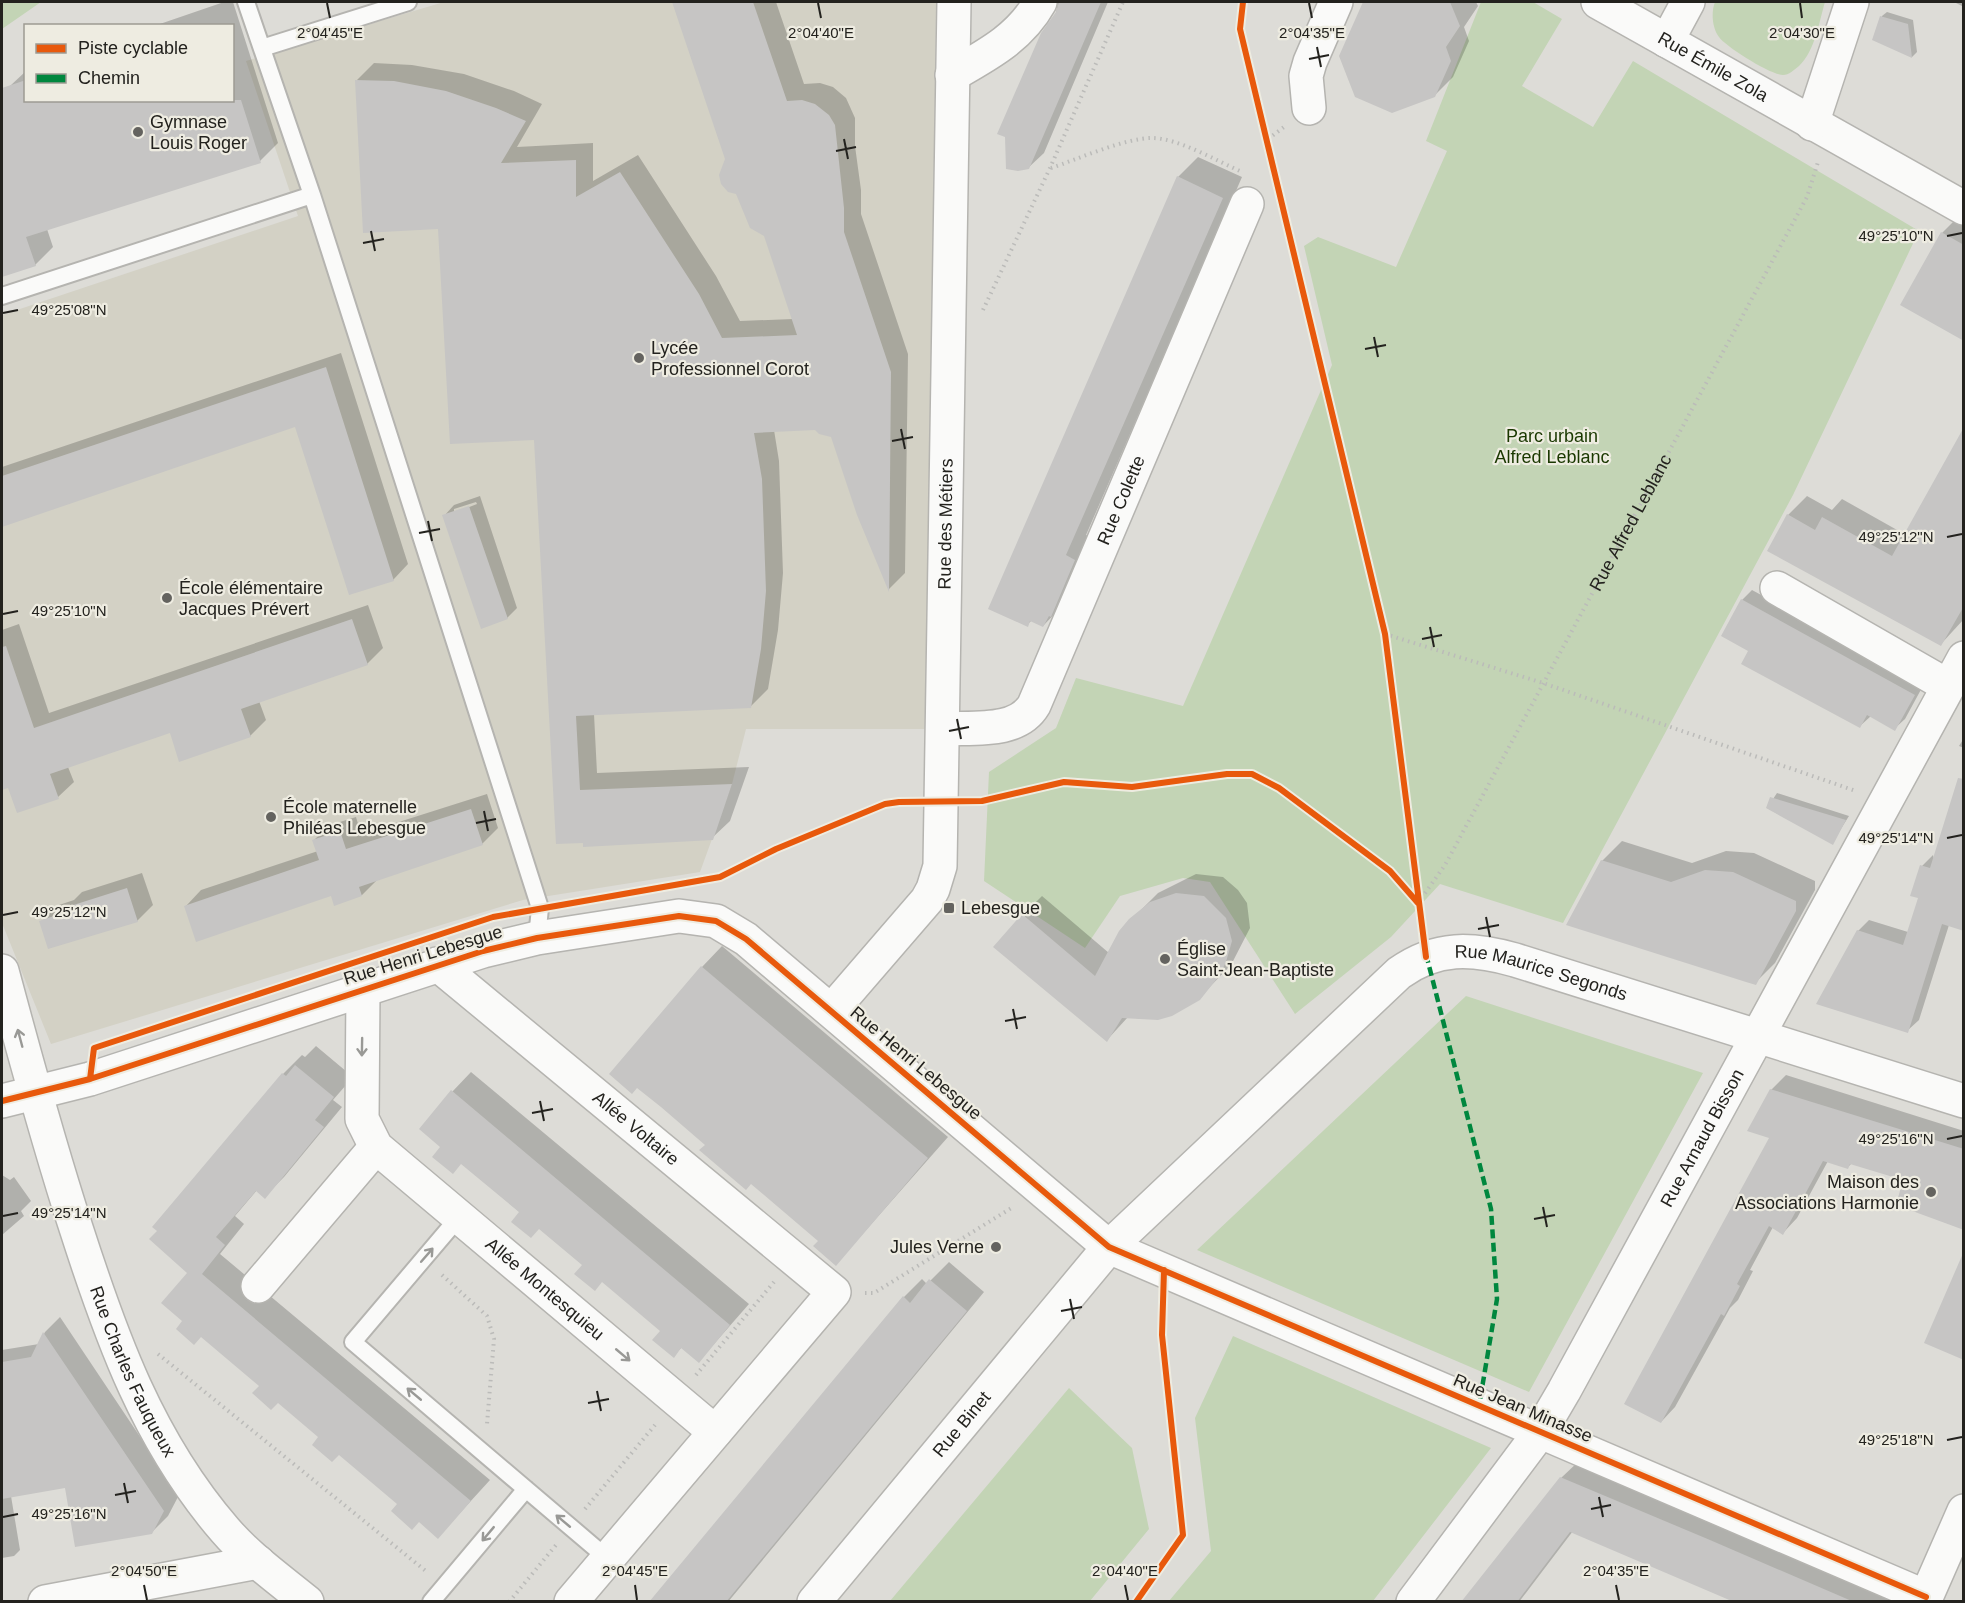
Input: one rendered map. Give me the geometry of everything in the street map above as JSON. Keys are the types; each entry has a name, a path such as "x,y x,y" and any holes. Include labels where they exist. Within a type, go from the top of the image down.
{"street":[{"name":"Rue des Métiers","path":"832,1010 895,939 933,889 940,851 954,2"},
{"path":"951,75 1011,39 1030,19 1040,2"},
{"path":"1309,108 1306,76 1336,2"},
{"name":"Rue Émile Zola","path":"1598,2 1964,208"},
{"path":"1667,41 1688,2"},
{"path":"1819,128 1852,2"},
{"name":"Rue Colette","path":"943,729 1004,725 1023,719 1029,714 1249,190"},
{"path":"1777,588 1956,672"},
{"name":"Rue Arnaud Bisson","path":"1413,1602 1540,1432 1956,672"},
{"name":"Rue Henri Lebesgue","path":"2,1101 34,1095 90,1079 437,964 537,938 664,917 706,918 737,931 1109,1247"},
{"name":"Rue Maurice Segonds","path":"1109,1247 1393,978 1426,957 1460,950 1494,954 1964,1101"},
{"name":"Allée Voltaire","path":"437,964 834,1292"},
{"name":"Rue Charles Fauqueux","path":"2,971 34,1095 101,1308 127,1375 163,1442 201,1499 226,1531 258,1562 307,1602"},
{"name":"Allée Montesquieu","path":"363,989 362,1113 365,1129 376,1147 715,1432"},
{"path":"258,1286 376,1147"},
{"name":"Rue Jean Minasse","path":"1109,1247 1925,1599"},
{"name":"Rue Binet","path":"814,1602 1109,1247"},
{"path":"571,1602 834,1292"},
{"path":"1925,1599 1964,1511"},
{"path":"45,1602 258,1562"}],"lane":[{"path":"246,2 312,195 540,908 537,938"},
{"path":"262,48 408,2"},
{"path":"2,296 312,195"},
{"path":"459,1217 352,1342 607,1558"},
{"path":"431,1602 526,1489"}],"path":[{"path":"979,320 1050,168 1123,2"},
{"path":"1050,168 1133,141 1152,138 1170,141 1249,190"},
{"path":"1384,634 1543,683 1885,801"},
{"path":"1411,895 1418,903"},
{"path":"834,1292 874,1293 1042,1190"},
{"path":"424,1258 487,1316 494,1340 484,1454"},
{"path":"509,1602 793,1258"},
{"path":"157,1353 444,1586"}],"shaded area":[{"path":"444,2 936,2 929,729 746,729 732,784 700,872 523,900 51,1044 2,923 2,315 298,216 246,61"}],"green space":[{"path":"2,2 41,2 2,29"},
{"name":"Parc urbain Alfred Leblanc","path":"1481,2 1533,2 1562,19 1522,86 1593,127 1633,61 1919,231 1793,495 1563,923 1440,884 1391,937 1295,1014 1210,882 1183,878 1120,896 1085,948 984,881 989,772 1056,728 1076,678 1183,706 1332,365 1304,246 1318,237 1396,267 1447,151 1426,141"},
{"path":"1715,2 1825,2 1809,52 1799,66 1783,75 1749,60 1723,42 1715,29 1713,20"},
{"path":"1466,996 1703,1073 1529,1392 1197,1250"},
{"path":"1233,1336 1491,1448 1373,1601 1169,1601 1211,1551 1195,1418"},
{"path":"1069,1388 1132,1448 1149,1529 1090,1601 890,1601"}],"building":[{"path":"672,2 753,2 787,101 802,100 815,104 829,115 835,125 844,208 844,232 891,372 889,592 857,515 831,437 819,434 815,430 754,433 762,479 766,591 761,649 751,708 576,716 580,790 732,784 713,840 583,847 583,843 556,844 534,440 450,444 438,229 363,233 355,80 394,81 446,91 526,121 501,163 576,160 576,197 620,172 699,294 722,338 797,335 764,236 750,228 736,194 728,192 721,184 719,175 725,159"},
{"path":"1059,2 1101,2 1029,169 1018,171 1006,169 1005,137 997,134 1041,33 1056,12"},
{"path":"1363,2 1450,2 1460,26 1446,47 1451,61 1435,97 1392,113 1355,97 1339,56"},
{"path":"1880,16 1908,24 1912,58 1872,40"},
{"name":"Gymnase Louis Roger","path":"24,81 24,102 234,102 234,100 241,100 261,163 26,237 36,266 2,277 2,88"},
{"path":"1177,176 1223,198 1066,555 1075,560 1051,617 1049,616 1043,627 1030,621 1028,627 988,609"},
{"path":"1941,232 1964,245 1964,341 1900,305"},
{"path":"326,367 394,581 349,595 295,427 2,527 2,476"},
{"path":"1964,427 1964,606 1941,646 1767,551 1787,514 1815,530 1822,517 1892,556"},
{"path":"469,506 508,619 481,629 442,515"},
{"path":"1741,599 1915,695 1895,731 1867,715 1860,728 1741,664 1748,651 1721,636"},
{"path":"352,619 368,665 241,709 251,737 179,762 170,733 50,774 59,799 17,813 8,788 2,790 2,647 6,646 34,728"},
{"path":"1958,778 1964,779 1964,931 1942,924 1908,1033 1816,1004 1857,930 1903,945 1918,898 1910,896 1920,865 1930,868"},
{"path":"1770,797 1846,820 1833,845 1766,808"},
{"path":"471,809 483,845 359,887 362,896 334,906 331,896 196,942 184,906 319,860 312,840 340,831 346,849"},
{"path":"1601,860 1671,882 1705,870 1733,872 1796,901 1796,911 1756,985 1566,925"},
{"path":"127,888 138,922 48,949 39,921 66,912 64,908"},
{"name":"Église Saint-Jean-Baptiste","path":"1176,893 1204,896 1226,918 1232,941 1226,962 1219,976 1200,1000 1172,1016 1158,1020 1122,1018 1107,1042 993,947 1022,914 1095,976 1119,931 1129,919 1150,902"},
{"path":"701,966 928,1158 836,1266 813,1246 818,1241 751,1184 746,1190 699,1150 705,1145 661,1107 637,1088 632,1094 609,1074"},
{"path":"295,1065 334,1097 315,1120 324,1127 265,1199 256,1191 216,1237 225,1245 202,1274 471,1501 438,1539 419,1522 412,1530 391,1511 397,1504 339,1455 332,1462 312,1445 318,1437 278,1403 271,1410 252,1393 259,1386 201,1337 194,1345 176,1329 182,1321 161,1303 187,1273 149,1239 157,1231 152,1227 282,1073 286,1076"},
{"path":"1770,1089 1964,1149 1964,1230 1896,1205 1903,1180 1850,1164 1848,1169 1823,1161 1783,1235 1769,1226 1737,1284 1740,1286 1724,1316 1721,1314 1661,1423 1624,1404 1769,1138 1747,1131"},
{"path":"451,1090 730,1325 699,1363 681,1348 674,1358 652,1340 660,1331 602,1282 595,1291 574,1274 582,1265 539,1229 531,1238 511,1222 519,1212 461,1164 453,1174 432,1157 440,1147 419,1129"},
{"path":"1964,1251 1964,1360 1924,1343"},
{"path":"929,1279 967,1311 726,1602 649,1602 903,1296 910,1303"},
{"path":"43,1332 164,1511 152,1534 75,1547 65,1488 2,1499 2,1362 31,1357"},
{"path":"1560,1477 1854,1602 1734,1602 1570,1532 1517,1602 1461,1602"}],"marked path":[{"path":"1426,954 1491,1209 1497,1299 1479,1406"}],"cycle path":[{"path":"1243,2 1240,29 1385,634 1426,957"},
{"path":"90,1079 94,1048 493,917 720,877 776,849 885,804 899,802 982,801 1064,782 1132,787 1227,774 1252,774 1279,788 1390,871 1418,903"},
{"path":"2,1101 90,1079 483,951 537,938 679,916 716,921 746,939 1109,1247 1926,1597"},
{"path":"1136,1602 1183,1535 1162,1335 1164,1270"}],"place":[{"name":"Gymnase Louis Roger","path":"138,132"},
{"name":"Lycée Professionnel Corot","path":"639,358"},
{"name":"École élémentaire Jacques Prévert","path":"167,598"},
{"name":"École maternelle Philéas Lebesgue","path":"271,817"},
{"name":"Lebesgue","path":"949,908"},
{"name":"Église Saint-Jean-Baptiste","path":"1165,959"},
{"name":"Maison des Associations Harmonie","path":"1931,1192"},
{"name":"Jules Verne","path":"996,1247"}]}
